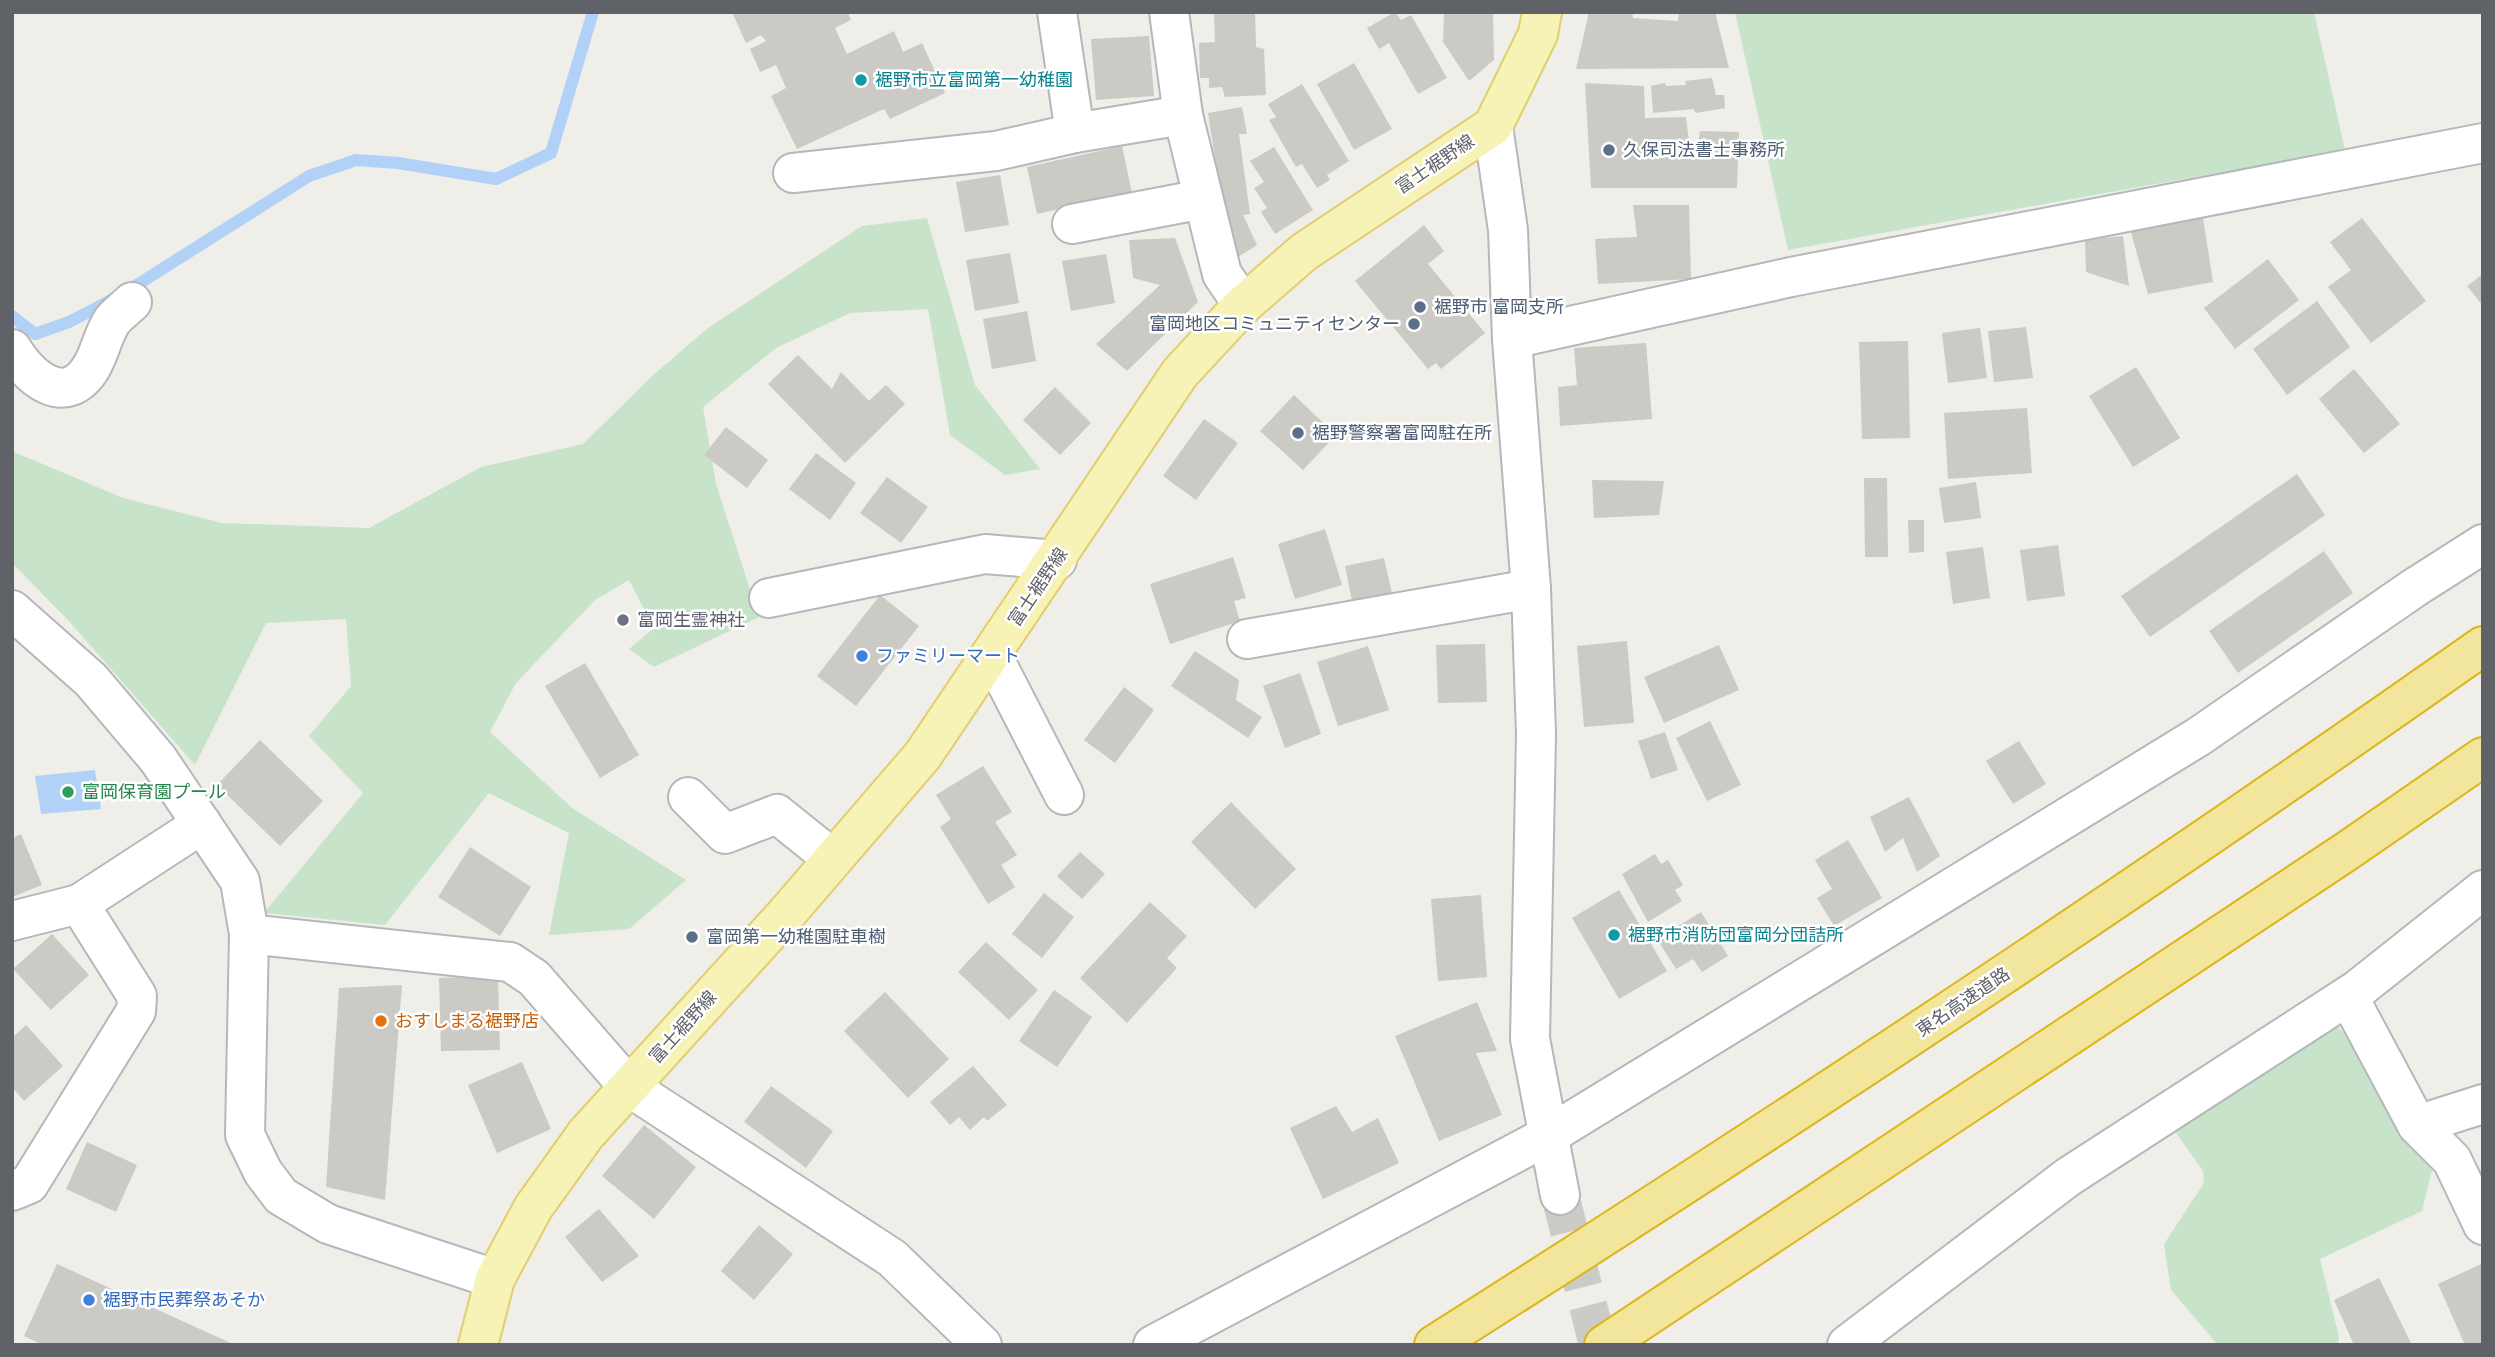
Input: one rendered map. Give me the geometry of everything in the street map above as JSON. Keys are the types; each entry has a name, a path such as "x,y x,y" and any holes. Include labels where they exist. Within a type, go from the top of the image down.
{"highway":[{"name":"東名高速道路","path":"1434,1345 1750,1144 2291,781 2483,646"},
{"path":"1604,1345 1674,1301 2483,757"}],"main road":[{"name":"富士裾野線","path":"478,1345 495,1279 533,1208 586,1135 923,755 1057,560 1180,373 1243,304 1304,252 1493,126 1538,34 1542,12"}],"street":[{"path":"1058,12 1075,133"},
{"path":"1170,12 1184,115 1203,199 1222,274 1243,304"},
{"path":"793,173 996,151 1075,133 1184,115"},
{"path":"1493,126 1508,230 1531,589 1536,734 1530,1039 1560,1195"},
{"path":"1513,338 1791,277 2483,143"},
{"path":"1072,224 1203,199"},
{"path":"12,349 25,370 41,383 57,387 70,385 85,376 93,365 114,318 132,302"},
{"path":"1153,1345 1549,1135 2197,737 2414,588 2483,544"},
{"path":"769,598 985,554 1057,560"},
{"path":"1247,639 1531,589"},
{"path":"12,610 90,680 158,759 240,881 249,934 246,1135 263,1172 281,1196 328,1224 495,1279"},
{"path":"992,655 1064,795"},
{"path":"688,797 725,834 777,814 833,859"},
{"path":"12,921 79,904 202,824"},
{"path":"1855,1342 2068,1177 2348,996 2483,890"},
{"path":"12,1191 29,1184 136,1011 137,996 79,904"},
{"path":"249,934 510,962 534,978 629,1087 892,1258 982,1345"},
{"path":"2348,996 2417,1125 2452,1160 2483,1225"},
{"path":"2417,1125 2483,1104"},
{"path":"1623,1345 1674,1301"}],"green space":[{"path":"1735,12 2314,12 2345,150 1788,250"},
{"path":"927,218 975,385 1040,469 1005,475 950,435 928,309 850,313 776,348 703,407 716,484 759,617 654,667 629,649 654,628 629,580 595,600 516,683 490,732 572,808 686,880 629,929 549,935 569,833 489,793 385,925 264,913 363,793 309,736 351,686 346,619 266,623 195,765 68,620 12,563 12,451 123,498 222,523 369,528 481,467 583,444 652,376 708,328 862,226"},
{"path":"2332,1021 2367,1056 2432,1170 2422,1211 2320,1259 2339,1337 2338,1345 2218,1345 2171,1290 2164,1244 2204,1183 2203,1171 2167,1120"}],"water":[{"name":"富岡保育園プール","path":"95,770 101,809 41,814 35,776"}],"building":[{"name":"裾野市立富岡第一幼稚園","path":"732,12 848,12 851,20 835,28 847,54 894,31 903,52 922,43 945,93 890,119 884,109 797,149 771,96 786,88 776,65 760,72 750,49 766,41 761,35 746,43"},
{"path":"1214,12 1255,12 1256,47 1264,49 1266,95 1225,97 1222,87 1209,88 1209,78 1200,78 1199,43 1215,42"},
{"path":"1395,12 1401,20 1411,15 1447,78 1418,94 1389,43 1379,49 1367,28"},
{"path":"1444,12 1493,12 1494,60 1469,81 1443,42"},
{"path":"1589,12 1632,12 1633,18 1678,21 1679,12 1715,12 1729,68 1576,69"},
{"path":"1149,36 1154,96 1096,100 1091,39"},
{"path":"1354,63 1392,129 1354,150 1317,84"},
{"path":"1712,78 1716,95 1724,95 1725,108 1696,113 1693,109 1653,113 1651,86 1665,83 1666,86 1686,85 1685,81"},
{"path":"1585,83 1644,86 1645,118 1686,117 1689,142 1698,142 1700,131 1739,132 1737,188 1591,188"},
{"path":"1302,84 1349,161 1327,175 1330,180 1317,188 1302,164 1296,167 1269,120 1276,117 1268,104"},
{"path":"1242,107 1247,134 1239,134 1250,214 1243,215 1257,245 1238,257 1227,237 1208,113"},
{"path":"1122,146 1132,193 1037,214 1027,167"},
{"path":"1274,147 1313,210 1275,234 1261,212 1267,208 1254,188 1264,182 1250,161"},
{"path":"1000,175 1009,225 965,232 956,182"},
{"path":"1633,205 1689,205 1691,279 1598,284 1595,239 1637,237"},
{"path":"2203,218 2213,282 2148,294 2131,232"},
{"path":"2362,218 2426,301 2371,343 2328,287 2351,270 2330,242"},
{"name":"裾野市 富岡支所","path":"1424,225 1444,251 1428,264 1485,333 1441,369 1436,363 1428,369 1355,281"},
{"path":"2123,236 2129,286 2086,272 2085,240"},
{"path":"1175,238 1198,302 1127,371 1096,344 1160,285 1133,278 1129,240"},
{"path":"1010,253 1019,303 975,311 966,260"},
{"path":"1106,254 1115,303 1071,311 1062,261"},
{"path":"2268,259 2299,300 2235,349 2204,308"},
{"path":"2483,274 2483,306 2467,286"},
{"path":"2317,301 2350,347 2287,395 2253,349"},
{"path":"1027,311 1036,361 992,369 983,319"},
{"path":"2026,327 2033,378 1994,382 1988,331"},
{"path":"1980,328 1987,378 1948,383 1942,333"},
{"path":"1908,341 1910,438 1862,439 1859,342"},
{"path":"1646,343 1652,419 1560,426 1558,387 1577,385 1574,348"},
{"path":"798,355 832,389 841,372 869,401 886,385 905,404 845,463 768,384"},
{"path":"2136,367 2180,438 2133,467 2089,396"},
{"path":"2354,369 2400,424 2364,453 2319,399"},
{"path":"1055,387 1091,423 1060,455 1023,420"},
{"name":"裾野警察署富岡駐在所","path":"1294,395 1336,435 1303,470 1260,431"},
{"path":"2027,408 2032,473 1948,479 1944,413"},
{"path":"1204,419 1238,443 1196,500 1163,476"},
{"path":"726,427 768,460 747,488 704,455"},
{"path":"816,453 856,483 830,520 789,489"},
{"path":"2297,474 2325,515 2150,637 2121,596"},
{"path":"887,477 928,507 901,543 860,513"},
{"path":"1864,478 1887,478 1888,557 1865,557"},
{"path":"1592,480 1664,481 1659,515 1594,518"},
{"path":"1976,482 1981,518 1944,523 1939,488"},
{"path":"1908,520 1924,520 1924,552 1909,553"},
{"path":"1325,529 1342,585 1295,599 1278,544"},
{"path":"2058,545 2065,596 2027,601 2020,550"},
{"path":"1983,547 1990,598 1953,604 1946,552"},
{"path":"2324,551 2353,593 2238,673 2209,631"},
{"path":"1233,557 1246,598 1234,601 1240,621 1170,644 1150,584"},
{"path":"1384,558 1394,602 1354,610 1345,566"},
{"path":"880,595 919,626 856,706 817,676"},
{"path":"1627,641 1634,723 1584,727 1577,646"},
{"path":"1485,644 1487,702 1438,703 1436,645"},
{"path":"1719,645 1739,690 1664,723 1644,677"},
{"path":"1368,646 1389,710 1338,726 1317,662"},
{"path":"1195,651 1239,680 1236,700 1262,717 1248,738 1171,686"},
{"path":"585,663 639,755 600,778 545,686"},
{"path":"1300,673 1321,734 1285,748 1263,686"},
{"path":"1124,687 1154,710 1115,763 1084,740"},
{"path":"1710,721 1741,785 1707,801 1676,738"},
{"path":"1665,732 1678,770 1651,779 1638,741"},
{"path":"260,740 323,801 280,846 217,785"},
{"path":"2019,741 2046,784 2013,804 1986,761"},
{"path":"983,766 1012,812 995,822 1017,855 1001,865 1015,887 988,904 940,827 951,819 936,795"},
{"path":"1909,797 1940,856 1917,872 1903,838 1885,852 1870,817"},
{"path":"1231,802 1296,869 1255,909 1191,842"},
{"path":"21,834 42,885 12,897 12,838"},
{"path":"1848,840 1882,898 1834,926 1817,898 1832,889 1815,860"},
{"path":"470,847 531,887 500,936 438,897"},
{"path":"1080,852 1105,874 1082,899 1057,876"},
{"path":"1655,854 1661,864 1668,860 1683,885 1675,890 1682,901 1648,922 1622,874"},
{"name":"裾野市消防団富岡分団詰所","path":"1619,890 1667,971 1619,999 1572,918"},
{"path":"1044,893 1074,917 1042,958 1012,934"},
{"path":"1481,895 1487,977 1438,981 1431,899"},
{"path":"1150,902 1187,936 1167,958 1177,968 1127,1023 1080,978"},
{"path":"1701,912 1728,956 1702,972 1693,959 1676,969 1657,939"},
{"path":"52,934 89,975 51,1010 13,969"},
{"path":"986,942 1038,990 1009,1020 958,972"},
{"path":"498,976 500,1050 441,1051 439,978"},
{"path":"402,985 385,1200 326,1187 339,988"},
{"path":"1054,990 1092,1017 1057,1067 1019,1041"},
{"path":"885,992 949,1059 908,1098 844,1031"},
{"path":"1477,1002 1497,1051 1476,1053 1502,1115 1439,1141 1395,1036"},
{"path":"26,1025 63,1066 24,1101 12,1087 12,1038"},
{"path":"522,1062 551,1129 497,1153 468,1085"},
{"path":"973,1066 1007,1105 987,1121 984,1117 970,1130 959,1117 950,1125 930,1102"},
{"path":"771,1086 833,1131 806,1168 744,1122"},
{"path":"1336,1106 1352,1132 1378,1118 1399,1163 1323,1199 1290,1128"},
{"path":"644,1125 696,1167 654,1219 602,1176"},
{"path":"87,1142 137,1165 116,1212 66,1189"},
{"path":"599,1209 639,1256 602,1282 565,1237"},
{"path":"759,1225 793,1254 754,1300 721,1271"},
{"name":"裾野市民葬祭あそか","path":"57,1264 235,1345 43,1345 24,1336"},
{"path":"2481,1264 2483,1345 2465,1345 2438,1284"},
{"path":"2379,1278 2412,1345 2354,1345 2334,1300"}],"waterway":[{"path":"12,316 35,334 69,322 121,295 309,176 356,160 398,163 496,179 551,153 593,12"}],"tunnel":[{"path":"1560,1195 1598,1345"}],"place":[{"name":"裾野市立富岡第一幼稚園","path":"861,80"},
{"name":"久保司法書士事務所","path":"1609,150"},
{"name":"裾野市 富岡支所","path":"1420,307"},
{"name":"富岡地区コミュニティセンター","path":"1414,324"},
{"name":"裾野警察署富岡駐在所","path":"1298,433"},
{"name":"富岡生霊神社","path":"623,620"},
{"name":"ファミリーマート","path":"862,656"},
{"name":"富岡保育園プール","path":"68,792"},
{"name":"裾野市消防団富岡分団詰所","path":"1614,935"},
{"name":"富岡第一幼稚園駐車樹","path":"692,937"},
{"name":"おすしまる裾野店","path":"381,1021"},
{"name":"裾野市民葬祭あそか","path":"89,1300"}]}
